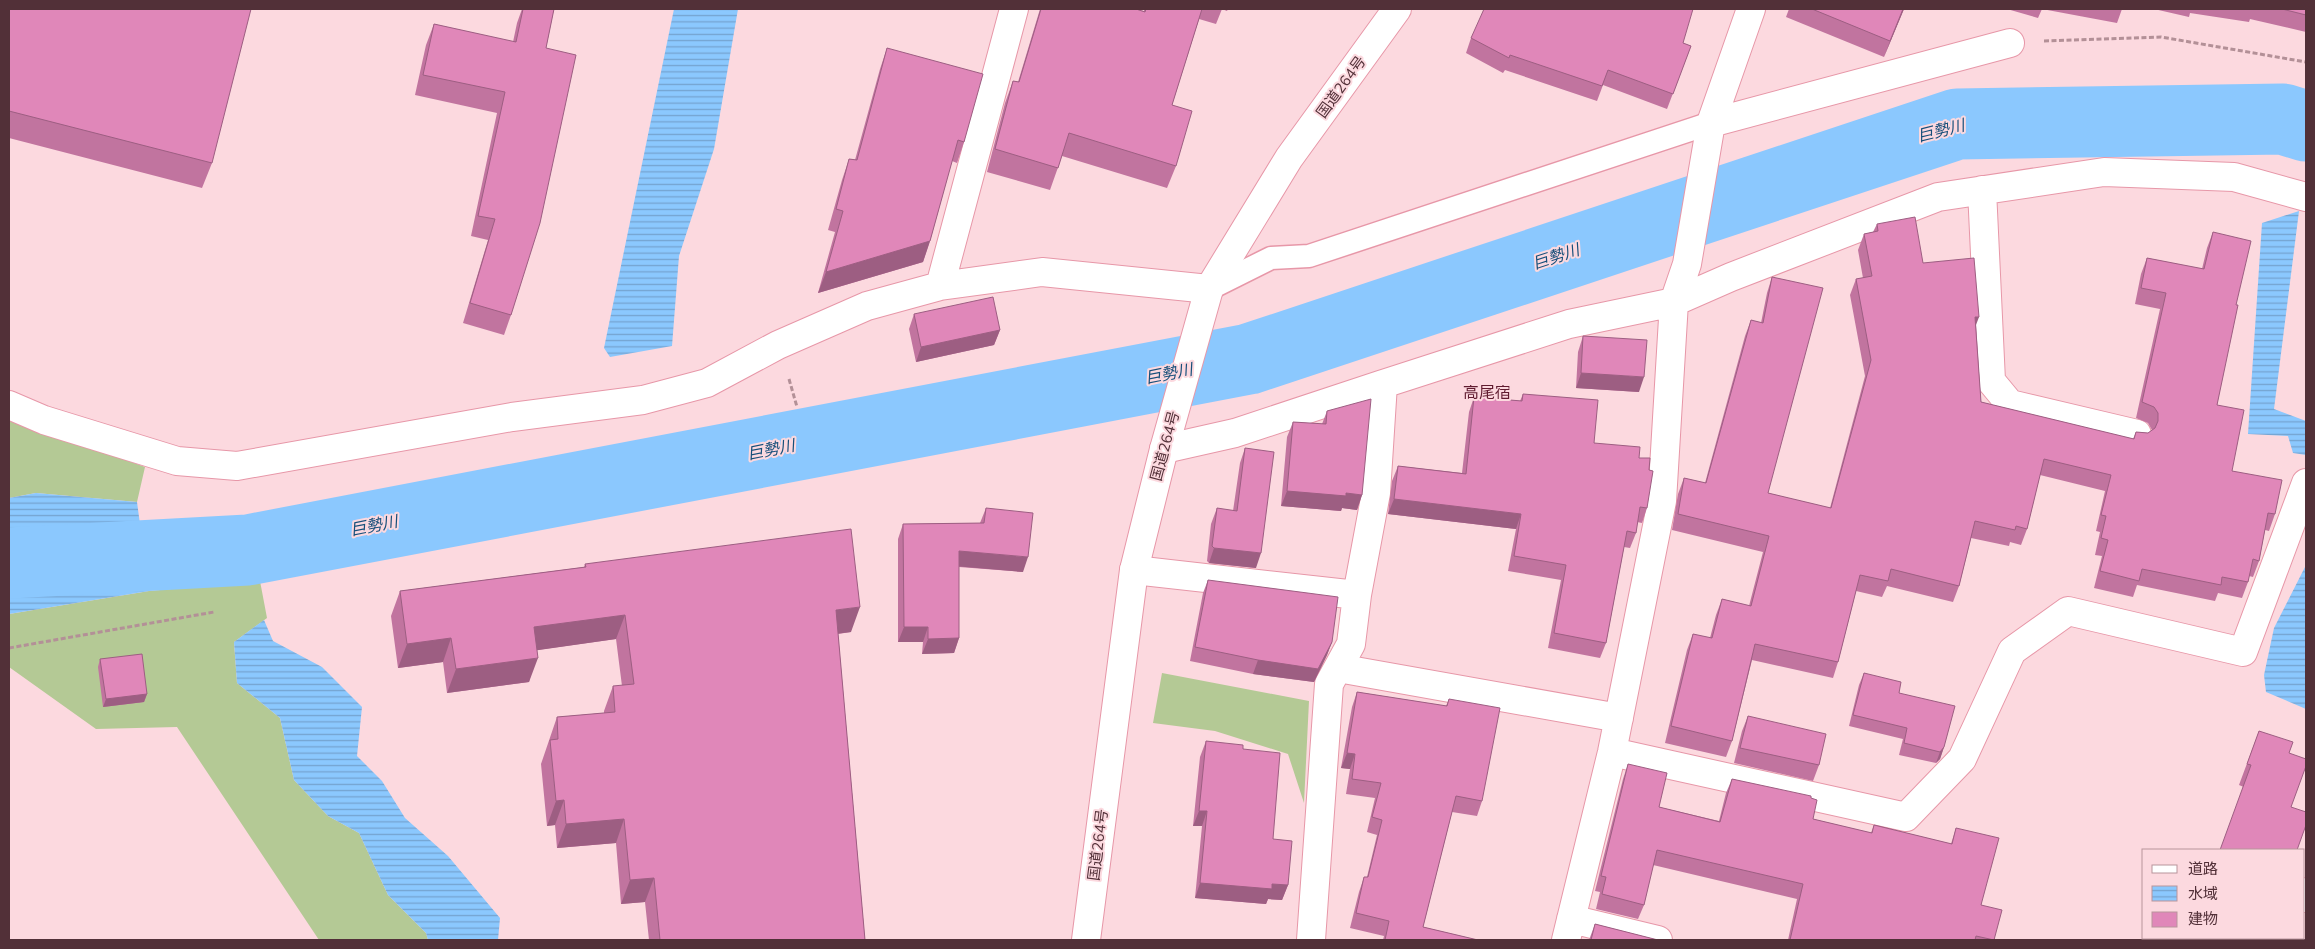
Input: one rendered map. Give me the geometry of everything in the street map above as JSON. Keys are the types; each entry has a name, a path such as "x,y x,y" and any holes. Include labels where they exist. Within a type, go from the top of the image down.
{"main road":[{"path":"940,286 1014,9"},
{"name":"国道264号","path":"1086,940 1134,570 1164,449 1206,299 1289,158 1397,9"},
{"path":"1658,940 1568,929 1612,752 1662,501 1674,302 1687,264 1711,123 1752,9"},
{"path":"1711,123 2010,43"},
{"path":"1164,449 1235,433 1569,324 1674,302 1730,277 1938,197 2104,172 2234,177 2306,196"},
{"path":"1982,190 1991,381 2010,404 2137,434"},
{"path":"9,405 44,420 177,461 237,466 512,418 643,400 707,383 778,345 867,306 940,286 1042,272 1206,299"},
{"path":"1311,940 1329,684 1352,644 1357,595 1376,492 1383,384"},
{"path":"1612,752 1906,817 1962,759 2012,651 2068,611 2244,652 2306,483"},
{"path":"1134,570 1357,595"},
{"path":"1338,668 1619,718"}],"lane":[{"path":"1206,299 1270,258 1309,256 1711,123"}],"path":[{"path":"2010,43 2161,37 2306,62"},
{"path":"9,648 214,612"}],"green space":[{"path":"9,416 145,467 137,502 36,493 9,498"},
{"path":"260,581 267,618 234,642 237,683 280,718 294,780 328,816 359,833 388,895 426,933 428,940 319,940 177,727 96,729 9,667 9,614 149,591"},
{"path":"1162,673 1309,701 1304,803 1288,754 1215,731 1153,723"}],"water":[{"path":"674,9 738,9 714,149 679,256 672,346 610,357 604,348"},
{"path":"2299,211 2274,409 2306,421 2306,455 2293,453 2288,436 2248,434 2262,223"},
{"path":"36,493 137,502 149,591 9,614 9,498"},
{"path":"2306,565 2306,709 2266,692 2264,675 2274,628"},
{"path":"264,620 273,641 322,667 362,707 357,756 382,781 405,818 448,856 500,918 498,940 428,940 426,933 388,895 359,833 328,816 294,780 280,718 237,683 234,642"}],"building":[{"path":"9,9 251,9 212,163 9,111"},
{"path":"523,9 554,9 546,48 576,55 540,223 511,315 470,303 495,219 478,216 505,92 423,75 434,24 516,42"},
{"path":"1041,9 1136,9 1145,12 1146,9 1202,9 1172,105 1192,111 1176,166 1069,133 1058,168 995,149 1013,81 1019,82"},
{"path":"1484,9 1693,9 1683,43 1691,46 1673,94 1608,70 1602,86 1510,55 1509,58 1471,38"},
{"path":"1812,9 1903,9 1890,41"},
{"path":"2282,9 2306,9 2306,15"},
{"path":"887,48 983,74 964,142 958,140 930,241 826,272 843,211 836,209 849,159 857,160"},
{"path":"1915,217 1923,263 1974,258 1979,317 1975,317 1981,402 2134,439 2136,432 2148,433 2155,428 2158,421 2158,413 2154,407 2142,402 2166,293 2141,288 2147,258 2204,269 2213,232 2251,241 2236,305 2238,305 2217,405 2244,410 2232,471 2282,480 2275,514 2268,513 2259,561 2253,559 2248,582 2222,577 2221,585 2142,569 2139,581 2100,571 2108,540 2101,538 2106,516 2101,515 2111,475 2044,459 2027,529 2016,526 2015,530 1975,521 1959,586 1891,569 1888,581 1860,575 1838,662 1755,644 1732,741 1671,726 1693,634 1712,638 1722,599 1751,606 1769,536 1678,514 1684,478 1706,483 1751,320 1763,323 1772,277 1823,288 1768,493 1831,508 1871,360 1856,279 1872,276 1864,234 1878,231 1877,224"},
{"path":"993,297 1000,330 921,347 914,314"},
{"path":"1583,336 1647,340 1644,377 1581,373"},
{"path":"1523,394 1598,400 1594,443 1640,447 1639,458 1650,458 1649,470 1653,471 1647,508 1640,507 1636,533 1627,531 1606,643 1554,633 1566,565 1514,556 1521,514 1394,499 1398,466 1466,474 1474,397 1522,401"},
{"path":"1371,399 1362,495 1346,493 1346,496 1287,491 1293,422 1326,424 1327,411"},
{"path":"1245,448 1274,452 1261,553 1214,548 1212,546 1217,508 1237,511"},
{"path":"986,508 1033,513 1028,557 959,551 959,638 928,639 928,627 904,627 903,524 984,523"},
{"path":"851,529 860,607 836,610 865,940 660,940 654,878 630,880 624,819 566,824 564,800 556,801 550,740 558,739 557,717 615,712 613,686 634,684 625,615 534,627 538,658 456,669 451,638 407,644 400,591 586,567 585,564"},
{"path":"1208,580 1338,597 1332,642 1318,669 1258,660 1195,647"},
{"path":"142,654 147,694 106,699 100,659"},
{"path":"1864,673 1901,682 1899,693 1955,706 1944,747 1940,752 1904,743 1907,728 1853,715"},
{"path":"1357,692 1447,706 1449,699 1500,708 1482,801 1456,796 1423,927 1478,940 1385,940 1389,921 1356,913 1364,877 1368,877 1382,820 1372,817 1381,783 1352,779 1355,754 1347,753"},
{"path":"1748,716 1826,734 1819,765 1740,748"},
{"path":"2259,731 2293,742 2289,753 2306,759 2306,766 2291,807 2306,812 2306,825 2297,849 2220,849 2251,765 2247,764"},
{"path":"1206,741 1243,745 1243,749 1280,753 1273,839 1292,841 1288,885 1272,884 1272,889 1200,883 1207,811 1199,811"},
{"path":"1628,764 1667,773 1659,807 1720,822 1732,779 1811,796 1811,798 1817,800 1813,819 1872,833 1874,825 1952,844 1956,828 1999,838 1981,905 2002,910 1994,940 1976,936 1975,940 1790,940 1803,884 1657,850 1644,905 1602,894 1606,877 1601,876"},
{"path":"1595,924 1658,940 1591,940"},
{"path":"2162,939 2266,939 2265,940"}],"waterway":[{"name":"巨勢川","path":"9,563 248,550 1249,359 1957,124 2283,119 2306,126"}],"district":[{"name":"高尾宿","path":"1487,393"}]}
